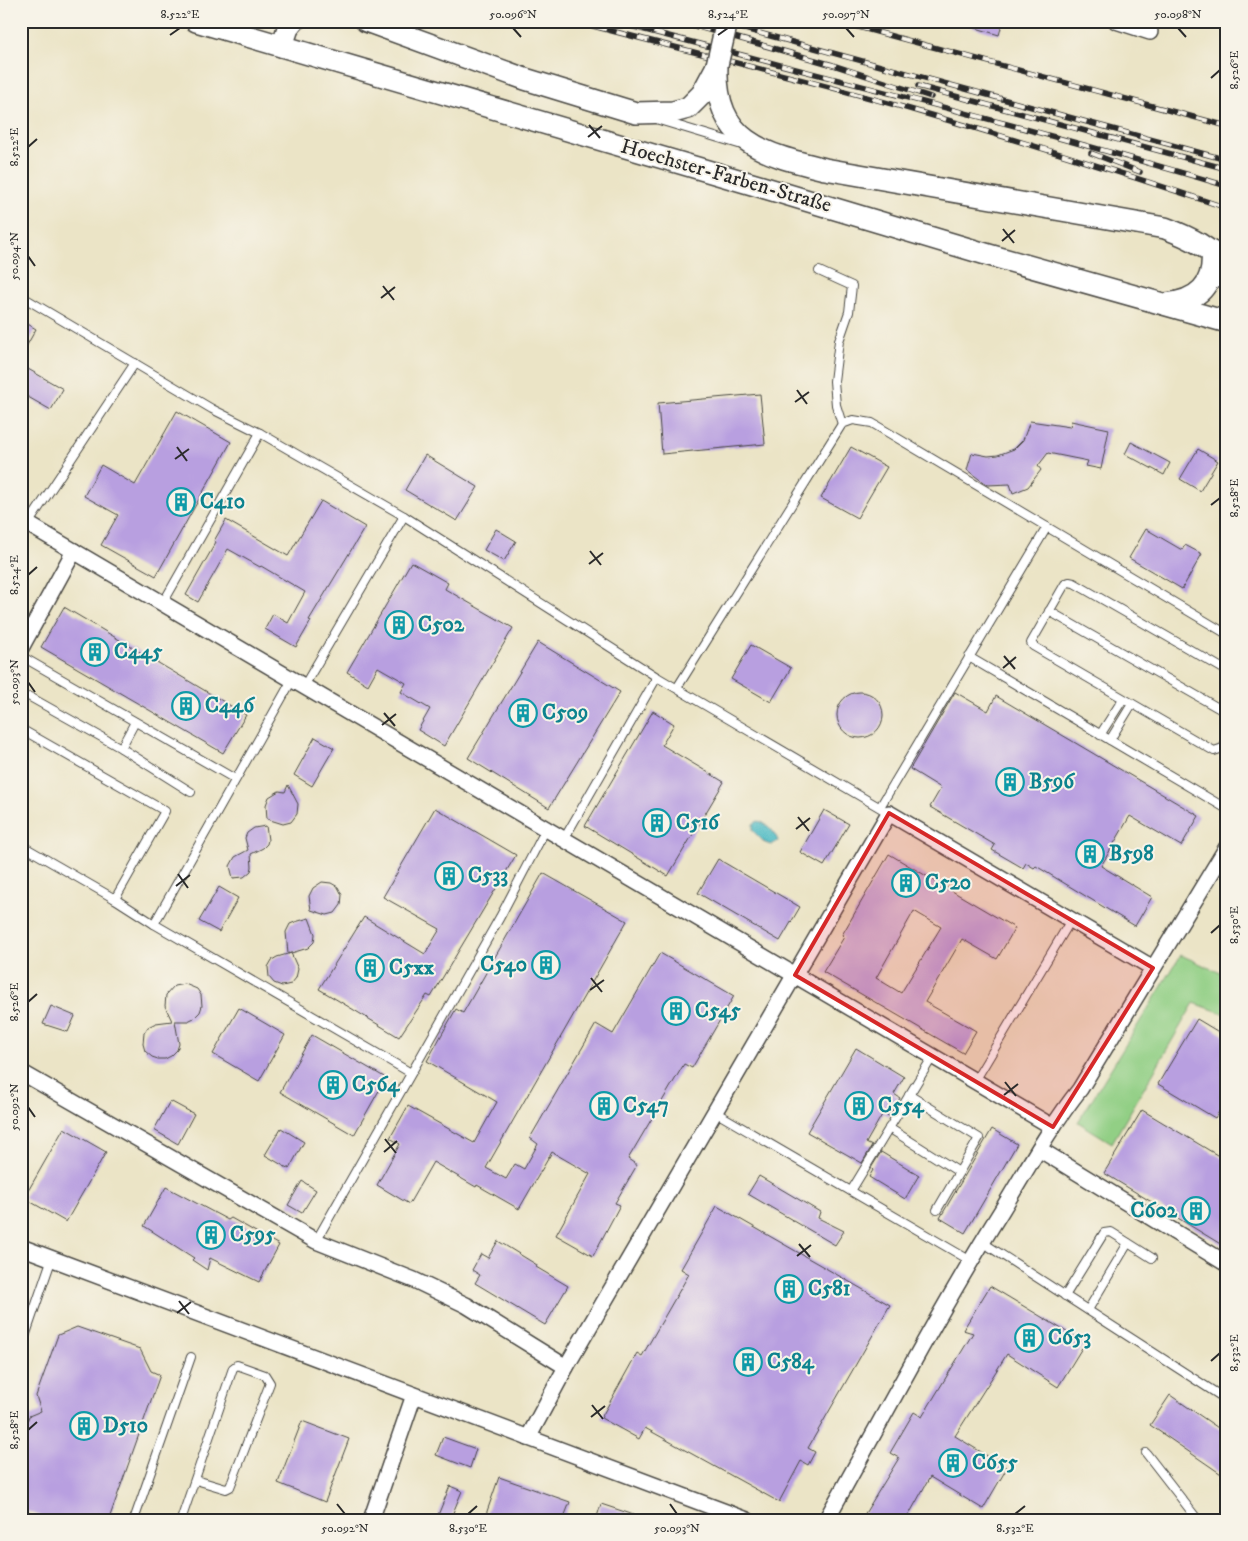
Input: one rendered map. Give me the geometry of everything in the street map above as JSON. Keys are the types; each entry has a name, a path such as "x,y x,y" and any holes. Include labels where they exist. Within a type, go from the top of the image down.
{"main road":[{"name":"Hoechster-Farben-Straße","path":"196,21 989,255 1227,322"},
{"path":"282,46 288,28 294,21"},
{"path":"366,21 526,79 636,113 680,111 712,88 727,21"},
{"path":"712,88 736,132 750,144 772,154 825,169 1144,224 1182,234 1198,242 1212,252 1227,269"},
{"path":"1162,304 1189,300 1202,290 1211,272 1212,252"}],"street":[{"path":"1116,21 1150,32"},
{"path":"25,522 1053,1127"},
{"path":"21,648 74,551"},
{"path":"528,1438 566,1367 795,975 884,810 1153,968"},
{"path":"826,1520 970,1261 1053,1127 1080,1089 1227,847"},
{"path":"21,1072 316,1241 414,1280 466,1305 566,1367"},
{"path":"1039,1149 1227,1264"},
{"path":"21,1247 746,1520"},
{"path":"370,1520 414,1394"}],"lane":[{"path":"636,113 772,154"},
{"path":"819,271 852,286 849,312 839,341 834,381 836,405 842,424"},
{"path":"1202,290 1227,279"},
{"path":"21,296 212,408 260,433 404,516 657,677 884,810 969,657 1047,527"},
{"path":"25,522 135,363"},
{"path":"677,688 842,424 853,420 872,423 1227,634"},
{"path":"163,603 260,433"},
{"path":"154,924 235,780 404,516"},
{"path":"1227,671 1074,582 1065,584 1031,643 1033,646 1214,751 1223,748 1227,741"},
{"path":"1049,611 1227,713"},
{"path":"21,656 235,780"},
{"path":"969,657 1227,810"},
{"path":"564,839 657,677"},
{"path":"30,697 121,748 191,792"},
{"path":"1100,735 1123,699"},
{"path":"1110,740 1132,704"},
{"path":"121,748 135,722"},
{"path":"21,729 165,811 116,899"},
{"path":"316,1241 500,917 546,829"},
{"path":"21,845 411,1073"},
{"path":"975,1081 1071,920"},
{"path":"851,1191 933,1056"},
{"path":"909,1094 979,1138 937,1210"},
{"path":"715,1112 970,1261"},
{"path":"889,1128 960,1172"},
{"path":"1066,1296 1104,1233 1111,1232 1152,1258"},
{"path":"982,1242 1227,1400"},
{"path":"1088,1310 1128,1243"},
{"path":"21,1348 52,1258"},
{"path":"134,1520 191,1357"},
{"path":"181,1520 233,1368 237,1365 265,1375 270,1383 230,1487 226,1488 196,1480"},
{"path":"1146,1453 1198,1520"}],"highlighted area":[{"path":"889,813 1153,968 1053,1127 795,975"}],"green space":[{"path":"1181,955 1227,976 1227,1012 1225,1014 1194,1003 1112,1143 1078,1122"}],"water":[{"path":"758,821 770,828 778,841 771,845 765,843 753,831 753,824"}],"building":[{"path":"964,21 1003,21 999,35 963,24"},
{"path":"21,320 36,329 21,356"},
{"path":"21,365 63,389 51,410 21,393"},
{"path":"760,394 765,444 662,454 658,403"},
{"path":"177,411 231,442 156,576 101,545 118,515 84,496 101,465 135,485"},
{"path":"1030,421 1070,427 1071,421 1109,429 1101,469 1086,466 1088,461 1048,453 1038,466 1041,470 1028,487 1013,493 1010,484 987,485 967,470 972,453 988,456 998,455 1014,449 1023,440"},
{"path":"1131,442 1170,463 1164,475 1125,454"},
{"path":"851,447 887,467 857,518 821,498"},
{"path":"1198,449 1218,461 1200,491 1180,479"},
{"path":"425,455 478,487 457,521 405,490"},
{"path":"321,501 365,527 309,620 311,621 296,647 265,629 273,614 288,623 305,592 228,549 198,602 186,595 216,542 214,541 226,520 288,556"},
{"path":"496,529 516,541 504,561 484,550"},
{"path":"1146,529 1182,550 1185,545 1202,554 1182,589 1129,558"},
{"path":"411,562 448,583 445,589 513,628 444,746 418,730 430,709 401,692 406,683 378,667 368,685 347,672"},
{"path":"64,607 246,715 223,753 41,647"},
{"path":"538,642 620,692 549,808 468,758"},
{"path":"751,645 791,668 771,702 731,679"},
{"path":"860,692 873,696 879,702 883,715 879,728 873,734 860,738 847,734 841,728 837,715 841,702 847,696"},
{"name":"B596","path":"955,692 988,711 996,696 1199,816 1181,846 1130,816 1101,866 1152,897 1135,926 1036,866 1034,868 1026,863 1023,868 992,850 995,845 930,807 941,788 910,769"},
{"path":"653,711 674,724 662,745 724,782 668,876 585,826"},
{"path":"315,737 334,748 312,786 294,775"},
{"path":"288,785 298,804 297,814 291,822 283,824 267,819 266,805 269,797 279,791 285,792"},
{"path":"435,808 516,855 431,997 427,995 399,1037 319,989 364,917 425,954 440,929 383,897"},
{"path":"824,810 849,824 824,866 800,852"},
{"path":"266,826 267,844 251,854 251,871 244,877 233,878 230,866 235,857 248,850 245,838 247,833 254,828"},
{"path":"889,854 1015,928 997,959 962,939 925,1002 976,1031 963,1053 823,972 844,937 842,935","holes":["914,911 941,927 901,993 876,978"]},
{"path":"718,859 800,907 780,941 698,893"},
{"path":"543,873 627,921 486,1168 506,1179 515,1164 524,1169 538,1144 530,1138 596,1024 613,1034 660,953 734,996 692,1068 684,1064 628,1159 637,1165 615,1203 620,1205 593,1256 556,1235 590,1174 552,1152 519,1209 433,1162 409,1204 377,1185 400,1144 390,1138 408,1106 474,1143 497,1102 427,1061 456,1009 463,1013"},
{"path":"322,882 331,883 338,887 342,895 341,905 335,913 327,915 311,910 309,896 313,888"},
{"path":"219,887 238,898 219,932 199,921"},
{"path":"309,918 315,934 314,942 308,948 288,954 286,932 290,924"},
{"path":"291,953 298,969 296,978 291,984 282,986 274,983 269,977 268,967 272,960"},
{"path":"185,984 197,989 201,995 202,1006 200,1012 188,1021 175,1021 179,1044 177,1050 171,1056 165,1059 152,1057 145,1051 143,1044 144,1033 148,1027 156,1023 172,1021 165,1006 166,995 174,986"},
{"path":"51,1006 75,1016 68,1032 43,1024"},
{"path":"239,1008 285,1035 259,1081 213,1054"},
{"path":"1197,1019 1227,1037 1227,1099 1215,1118 1158,1084"},
{"name":"C564","path":"312,1035 386,1078 354,1135 280,1092"},
{"name":"C554","path":"856,1048 904,1077 894,1094 900,1098 889,1116 883,1113 866,1143 872,1146 862,1163 807,1132"},
{"path":"170,1101 194,1114 178,1144 154,1130"},
{"name":"C602","path":"1142,1110 1227,1161 1227,1248 1104,1173"},
{"path":"64,1128 106,1152 66,1222 24,1198"},
{"path":"281,1128 304,1142 289,1169 265,1155"},
{"path":"992,1129 1017,1144 965,1233 940,1218"},
{"path":"881,1152 919,1175 905,1199 869,1177 873,1170 871,1168"},
{"path":"759,1176 820,1212 818,1218 844,1231 835,1245 748,1194"},
{"path":"302,1181 316,1190 302,1213 288,1205"},
{"name":"C595","path":"166,1187 228,1220 231,1218 279,1245 259,1282 210,1258 207,1270 192,1260 194,1258 144,1226"},
{"path":"717,1206 890,1305 808,1448 815,1452 808,1465 801,1461 779,1502 645,1428 639,1439 601,1418 637,1353 642,1356 689,1274 681,1269"},
{"path":"498,1241 568,1286 545,1325 475,1283 480,1275 472,1270 481,1254 488,1258"},
{"path":"990,1286 1085,1343 1058,1387 1007,1354 955,1436 1007,1468 983,1509 930,1477 906,1520 861,1520 899,1458 890,1453 914,1412 922,1417 973,1333 963,1330"},
{"name":"D510","path":"77,1327 140,1349 151,1371 160,1375 109,1519 99,1516 85,1520 52,1520 21,1509 21,1438 29,1416 41,1411 36,1396 58,1335"},
{"path":"1170,1395 1227,1434 1227,1478 1150,1425"},
{"path":"302,1421 349,1439 325,1502 278,1483"},
{"path":"443,1437 476,1449 470,1468 436,1455"},
{"path":"499,1477 570,1502 563,1520 484,1520"},
{"path":"450,1486 462,1491 450,1520 436,1520"},
{"path":"601,1504 643,1518 642,1520 596,1520"}],"railway":[{"path":"574,21 913,110 1070,157 1227,208"},
{"path":"611,21 996,121 1227,186"},
{"path":"677,21 833,65 931,97"},
{"path":"715,21 1227,160"},
{"path":"836,21 1227,126"},
{"path":"918,86 1227,169"},
{"path":"1091,153 1140,172"}],"place":[{"name":"C410","path":"181,502"},
{"name":"C502","path":"399,625"},
{"name":"C445","path":"95,652"},
{"name":"C446","path":"186,706"},
{"name":"C509","path":"523,713"},
{"name":"B596","path":"1010,782"},
{"name":"C516","path":"657,823"},
{"name":"B598","path":"1090,854"},
{"name":"C533","path":"449,876"},
{"name":"C520","path":"906,883"},
{"name":"C540","path":"546,965"},
{"name":"C5xx","path":"370,968"},
{"name":"C545","path":"676,1011"},
{"name":"C564","path":"333,1085"},
{"name":"C547","path":"604,1106"},
{"name":"C554","path":"859,1106"},
{"name":"C602","path":"1196,1211"},
{"name":"C595","path":"211,1235"},
{"name":"C581","path":"789,1289"},
{"name":"C653","path":"1029,1338"},
{"name":"C584","path":"748,1362"},
{"name":"D510","path":"84,1426"},
{"name":"C655","path":"953,1463"}]}
